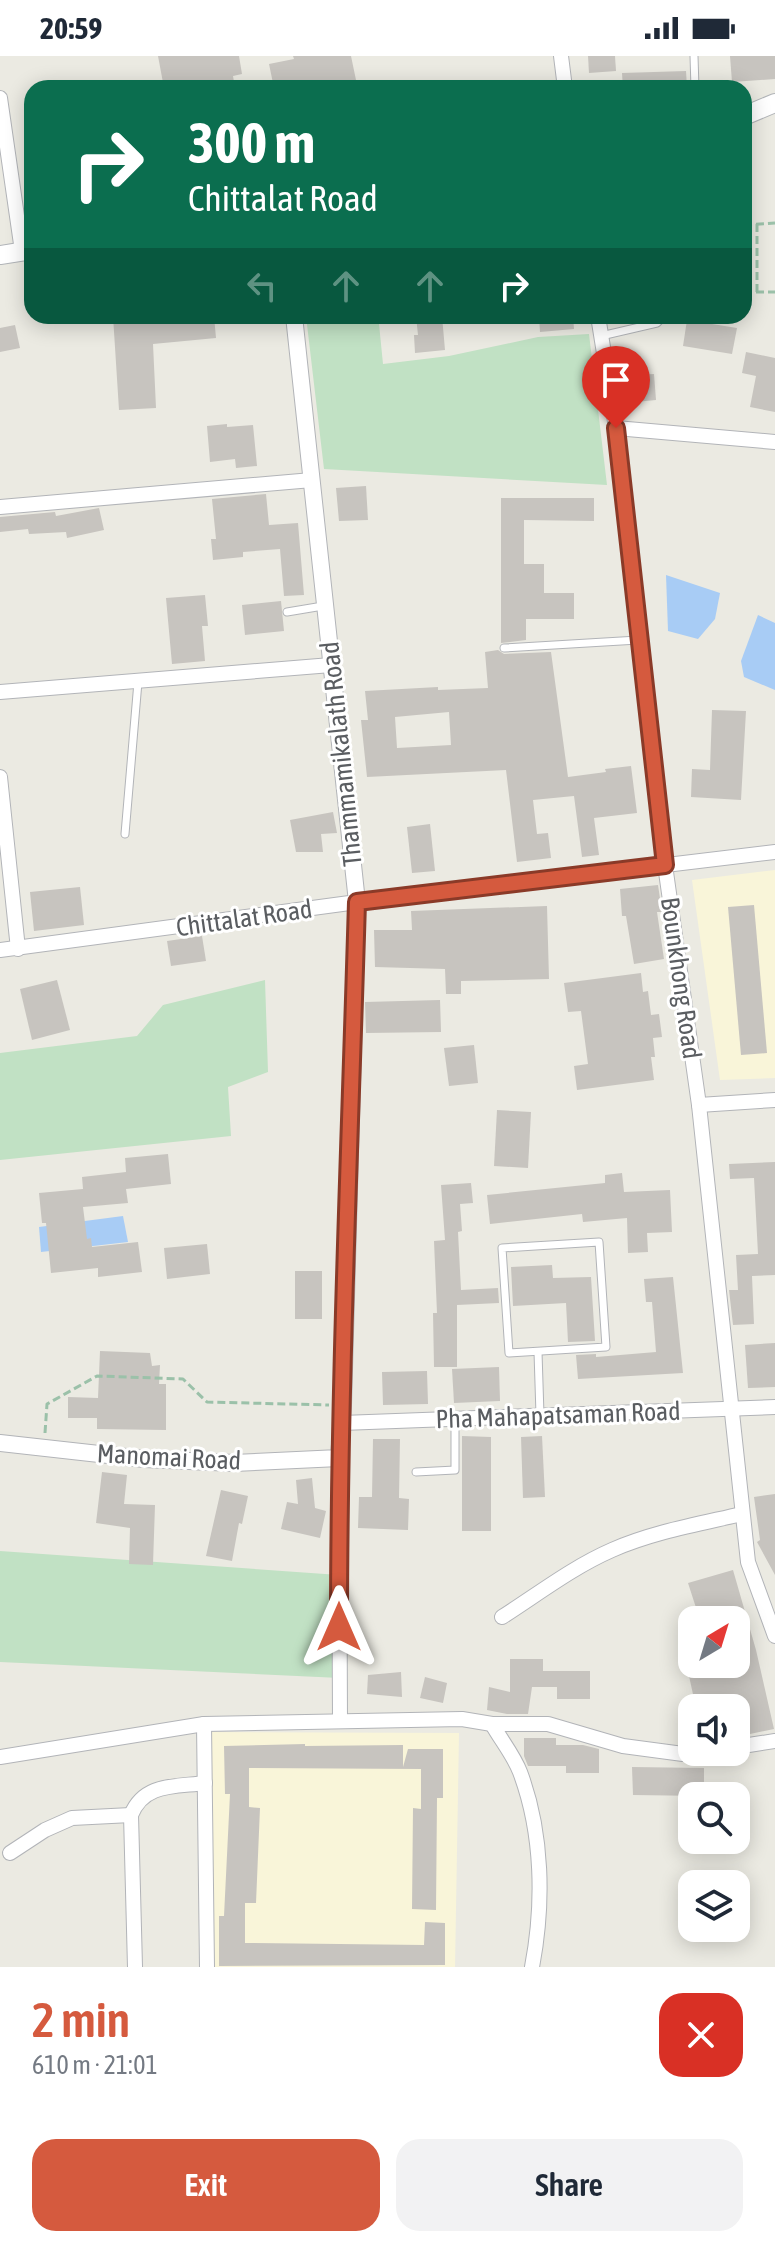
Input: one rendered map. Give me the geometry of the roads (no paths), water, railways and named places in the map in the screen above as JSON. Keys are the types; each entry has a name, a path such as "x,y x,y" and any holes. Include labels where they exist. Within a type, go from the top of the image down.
{"main road":[{"path":"752,103 775,102"},
{"path":"752,112 775,102"},
{"path":"0,255 24,251"}],"street":[{"path":"561,56 564,80"},
{"path":"0,98 24,234"},
{"name":"Thammamikalath Road","path":"295,324 357,902 339,1458 340,1721"},
{"name":"Bounkhong Road","path":"599,324 616,428 665,865 699,1105 748,1562 775,1636"},
{"path":"616,428 775,442"},
{"path":"0,507 312,480"},
{"path":"0,692 331,665"},
{"path":"0,777 18,949"},
{"name":"Chittalat Road","path":"0,950 357,902 775,852"},
{"path":"699,1105 775,1100"},
{"name":"Pha Mahapatsaman Road","path":"342,1423 775,1407"},
{"name":"Manomai Road","path":"0,1443 144,1459 234,1463 339,1458"},
{"path":"502,1617 614,1549 647,1537 742,1514"},
{"path":"0,1757 204,1724 462,1719 492,1724 548,1724 623,1746 678,1753"},
{"path":"204,1724 207,1967"},
{"path":"492,1724 520,1771 537,1840 540,1923 532,1967"},
{"path":"750,1745 775,1741"},
{"path":"135,1967 131,1815 137,1800 147,1793 205,1783"},
{"path":"10,1853 45,1830 72,1818 131,1815"}],"lane":[{"path":"694,56 695,80"},
{"path":"601,336 653,324"},
{"path":"287,612 325,606"},
{"path":"504,648 638,640"},
{"path":"125,834 138,682"},
{"path":"599,1242 606,1347 538,1352 509,1353 502,1248 599,1242"},
{"path":"538,1352 540,1415"},
{"path":"416,1472 455,1470 455,1418"}],"water":[{"path":"666,575 720,593 715,619 698,639 668,631"},
{"path":"758,615 775,623 775,690 744,677 741,661"},
{"path":"123,1216 128,1242 41,1252 39,1227"}]}
